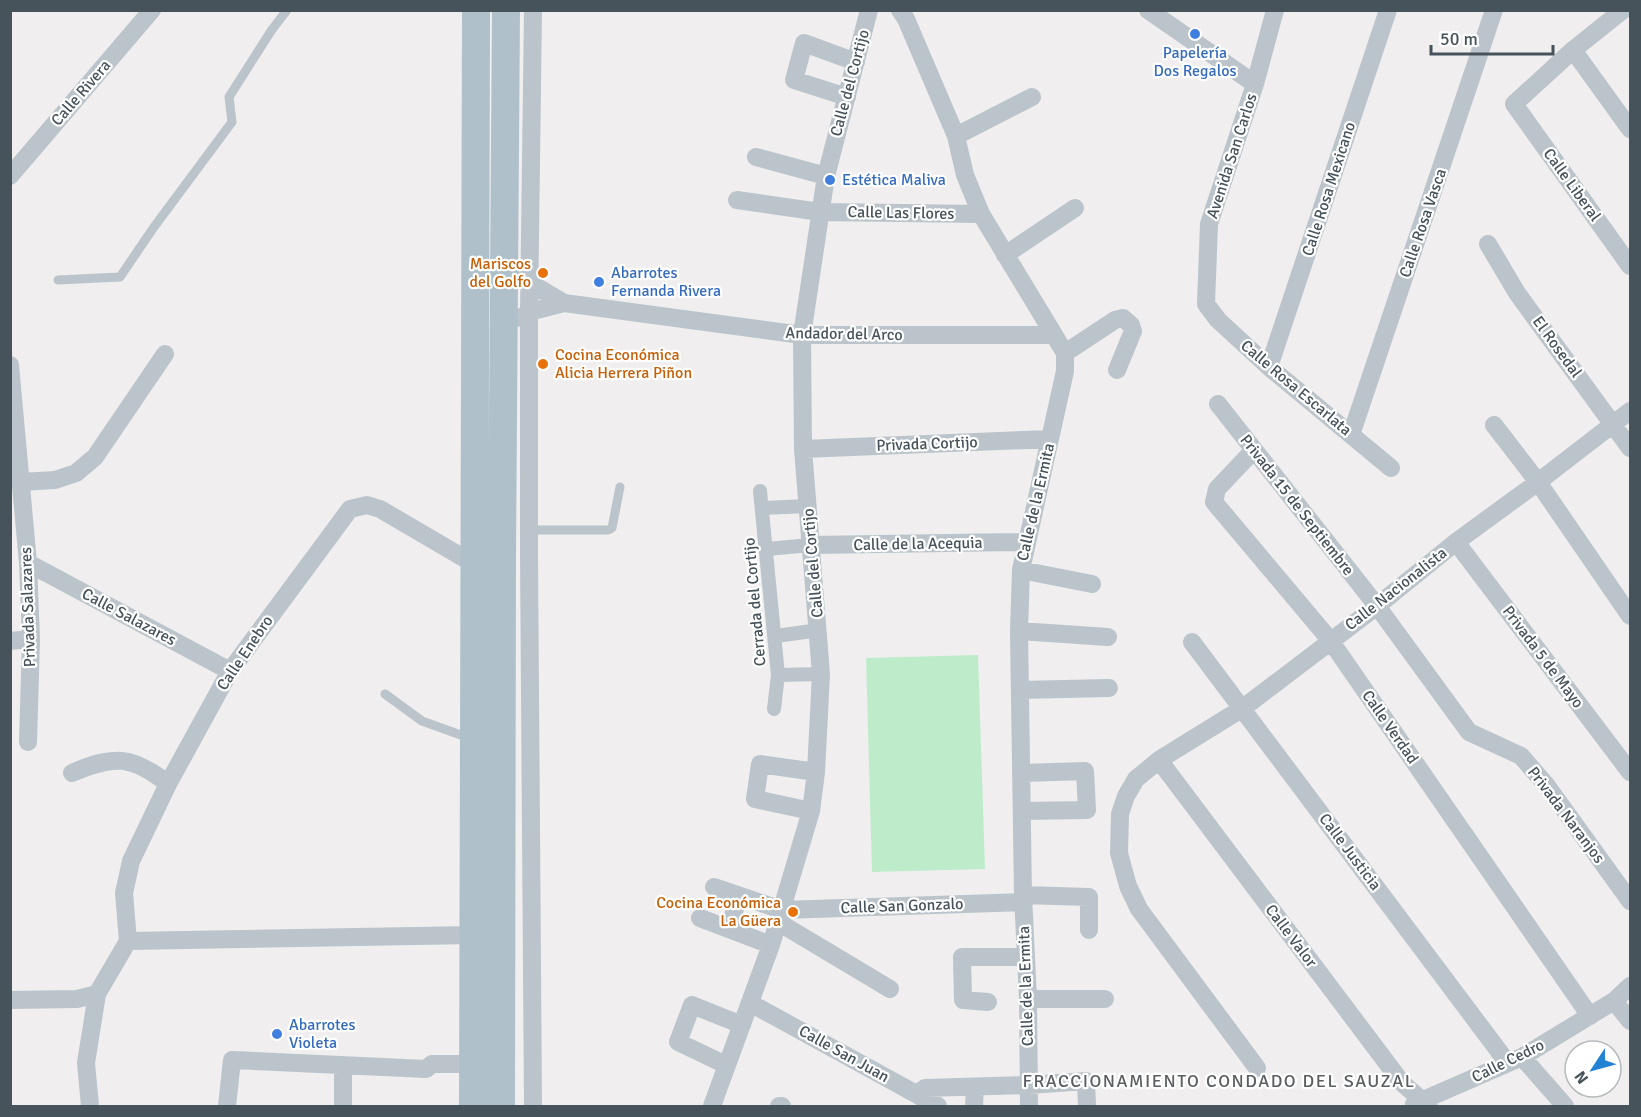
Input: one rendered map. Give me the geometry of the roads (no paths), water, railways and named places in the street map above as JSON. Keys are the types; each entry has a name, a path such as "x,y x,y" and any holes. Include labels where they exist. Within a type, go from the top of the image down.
{"main road":[{"path":"473,1107 476,10"},
{"path":"501,1107 502,628 516,554 504,332 505,218 519,94 506,10"},
{"path":"475,217 505,218"}],"street":[{"name":"Calle Rivera","path":"10,176 152,10"},
{"path":"533,10 519,94 530,280 529,530 516,554 530,628 533,1107"},
{"name":"Calle del Cortijo","path":"712,1107 771,945 811,811 816,772 821,674 803,449 802,335 826,176 869,10"},
{"path":"1148,10 1255,84"},
{"name":"Avenida San Carlos","path":"1206,304 1209,224 1255,84 1275,10"},
{"name":"Calle Rosa Mexicano","path":"1269,367 1388,10"},
{"name":"Calle Rosa Vasca","path":"1351,435 1494,10"},
{"path":"1623,10 1573,50 1630,129"},
{"path":"910,13 956,136 965,175 981,214 1065,353 1115,320 1123,318 1131,325 1133,331 1117,370"},
{"path":"847,97 794,80 804,43 856,62"},
{"name":"Calle Liberal","path":"1573,50 1514,104 1630,266"},
{"path":"956,136 1032,97"},
{"path":"756,157 826,176"},
{"name":"Calle Las Flores","path":"737,200 820,212 981,214"},
{"path":"1005,255 1075,208"},
{"path":"505,218 516,240 519,265 530,280"},
{"name":"El Rosedal","path":"1488,244 1517,293 1630,448"},
{"name":"Andador del Arco","path":"530,280 564,303"},
{"name":"Andador del Arco","path":"504,332 529,312 564,303 802,335 1054,335"},
{"name":"Calle Rosa Escarlata","path":"1206,304 1218,320 1269,367 1391,468"},
{"name":"Calle de la Ermita","path":"1029,1107 1019,631 1021,570 1065,371 1065,353"},
{"path":"21,483 55,480 76,472 95,457 165,354"},
{"name":"Privada Salazares","path":"10,365 28,563 31,639 28,742"},
{"name":"Privada 15 de Septiembre","path":"1218,404 1377,606"},
{"name":"Calle Nacionalista","path":"1257,1068 1139,909 1128,886 1119,853 1120,814 1126,796 1136,779 1159,760 1243,708 1329,640 1377,606 1456,542 1630,411"},
{"path":"1494,425 1538,482 1630,616"},
{"name":"Privada Cortijo","path":"803,449 1050,439"},
{"name":"Calle Verdad","path":"1253,451 1217,489 1214,502 1329,640 1590,1016"},
{"name":"Cerrada del Cortijo","path":"760,491 776,636 778,675 774,709"},
{"name":"Calle Enebro","path":"128,941 124,893 131,861 168,783 230,670 350,509 367,505 380,509 474,564"},
{"path":"762,508 808,506"},
{"name":"Calle de la Acequia","path":"810,545 1026,542"},
{"name":"Privada 5 de Mayo","path":"1456,542 1630,772"},
{"path":"767,549 810,545"},
{"name":"Calle Salazares","path":"28,563 230,670"},
{"path":"1021,570 1092,584"},
{"name":"Privada Naranjos","path":"1377,606 1469,732 1521,756 1547,786 1630,901"},
{"path":"502,628 530,628"},
{"path":"776,636 819,630"},
{"path":"1019,631 1107,637"},
{"path":"10,641 31,639"},
{"name":"Calle Justicia","path":"1192,642 1515,1060 1565,1107"},
{"path":"778,675 821,674"},
{"path":"1020,690 1109,688"},
{"path":"72,773 91,765 122,760 149,769 168,783"},
{"name":"Calle Valor","path":"1159,760 1420,1105"},
{"path":"811,811 755,799 760,764 816,772"},
{"path":"1022,773 1084,771 1087,810 1023,811"},
{"path":"714,887 739,896 780,916 891,989"},
{"path":"729,929 739,896"},
{"name":"Calle San Gonzalo","path":"780,916 1023,898 1089,897 1089,930"},
{"path":"700,918 771,945"},
{"path":"90,1107 86,1063 97,994 128,941 474,935"},
{"path":"988,1002 963,1000 962,957 1025,957"},
{"name":"Calle Cedro","path":"1420,1105 1515,1060 1614,1001 1630,986"},
{"path":"10,1000 77,999 97,994"},
{"path":"1028,999 1105,999"},
{"path":"1614,1001 1630,1021"},
{"name":"Calle San Juan","path":"750,1003 938,1107"},
{"path":"726,1065 678,1042 692,1005 741,1025"},
{"path":"227,1107 232,1060 473,1070"},
{"path":"343,1066 343,1107"},
{"path":"917,1094 925,1088 1086,1081 1087,1107"},
{"path":"974,1107 975,1087"}],"lane":[{"path":"57,280 120,277 232,122 229,97 287,10"},
{"path":"529,530 608,530 612,528 620,487"},
{"path":"385,694 422,721 474,740"}],"place":[{"name":"Papelería Dos Regalos","path":"1195,34"},
{"name":"Estética Maliva","path":"830,180"},
{"name":"Mariscos del Golfo","path":"543,273"},
{"name":"Abarrotes Fernanda Rivera","path":"599,282"},
{"name":"Cocina Económica Alicia Herrera Piñon","path":"543,364"},
{"name":"Cocina Económica La Güera","path":"793,912"},
{"name":"Abarrotes Violeta","path":"277,1034"}],"district":[{"name":"FRACCIONAMIENTO CONDADO DEL SAUZAL","path":"1219,1081"}]}
